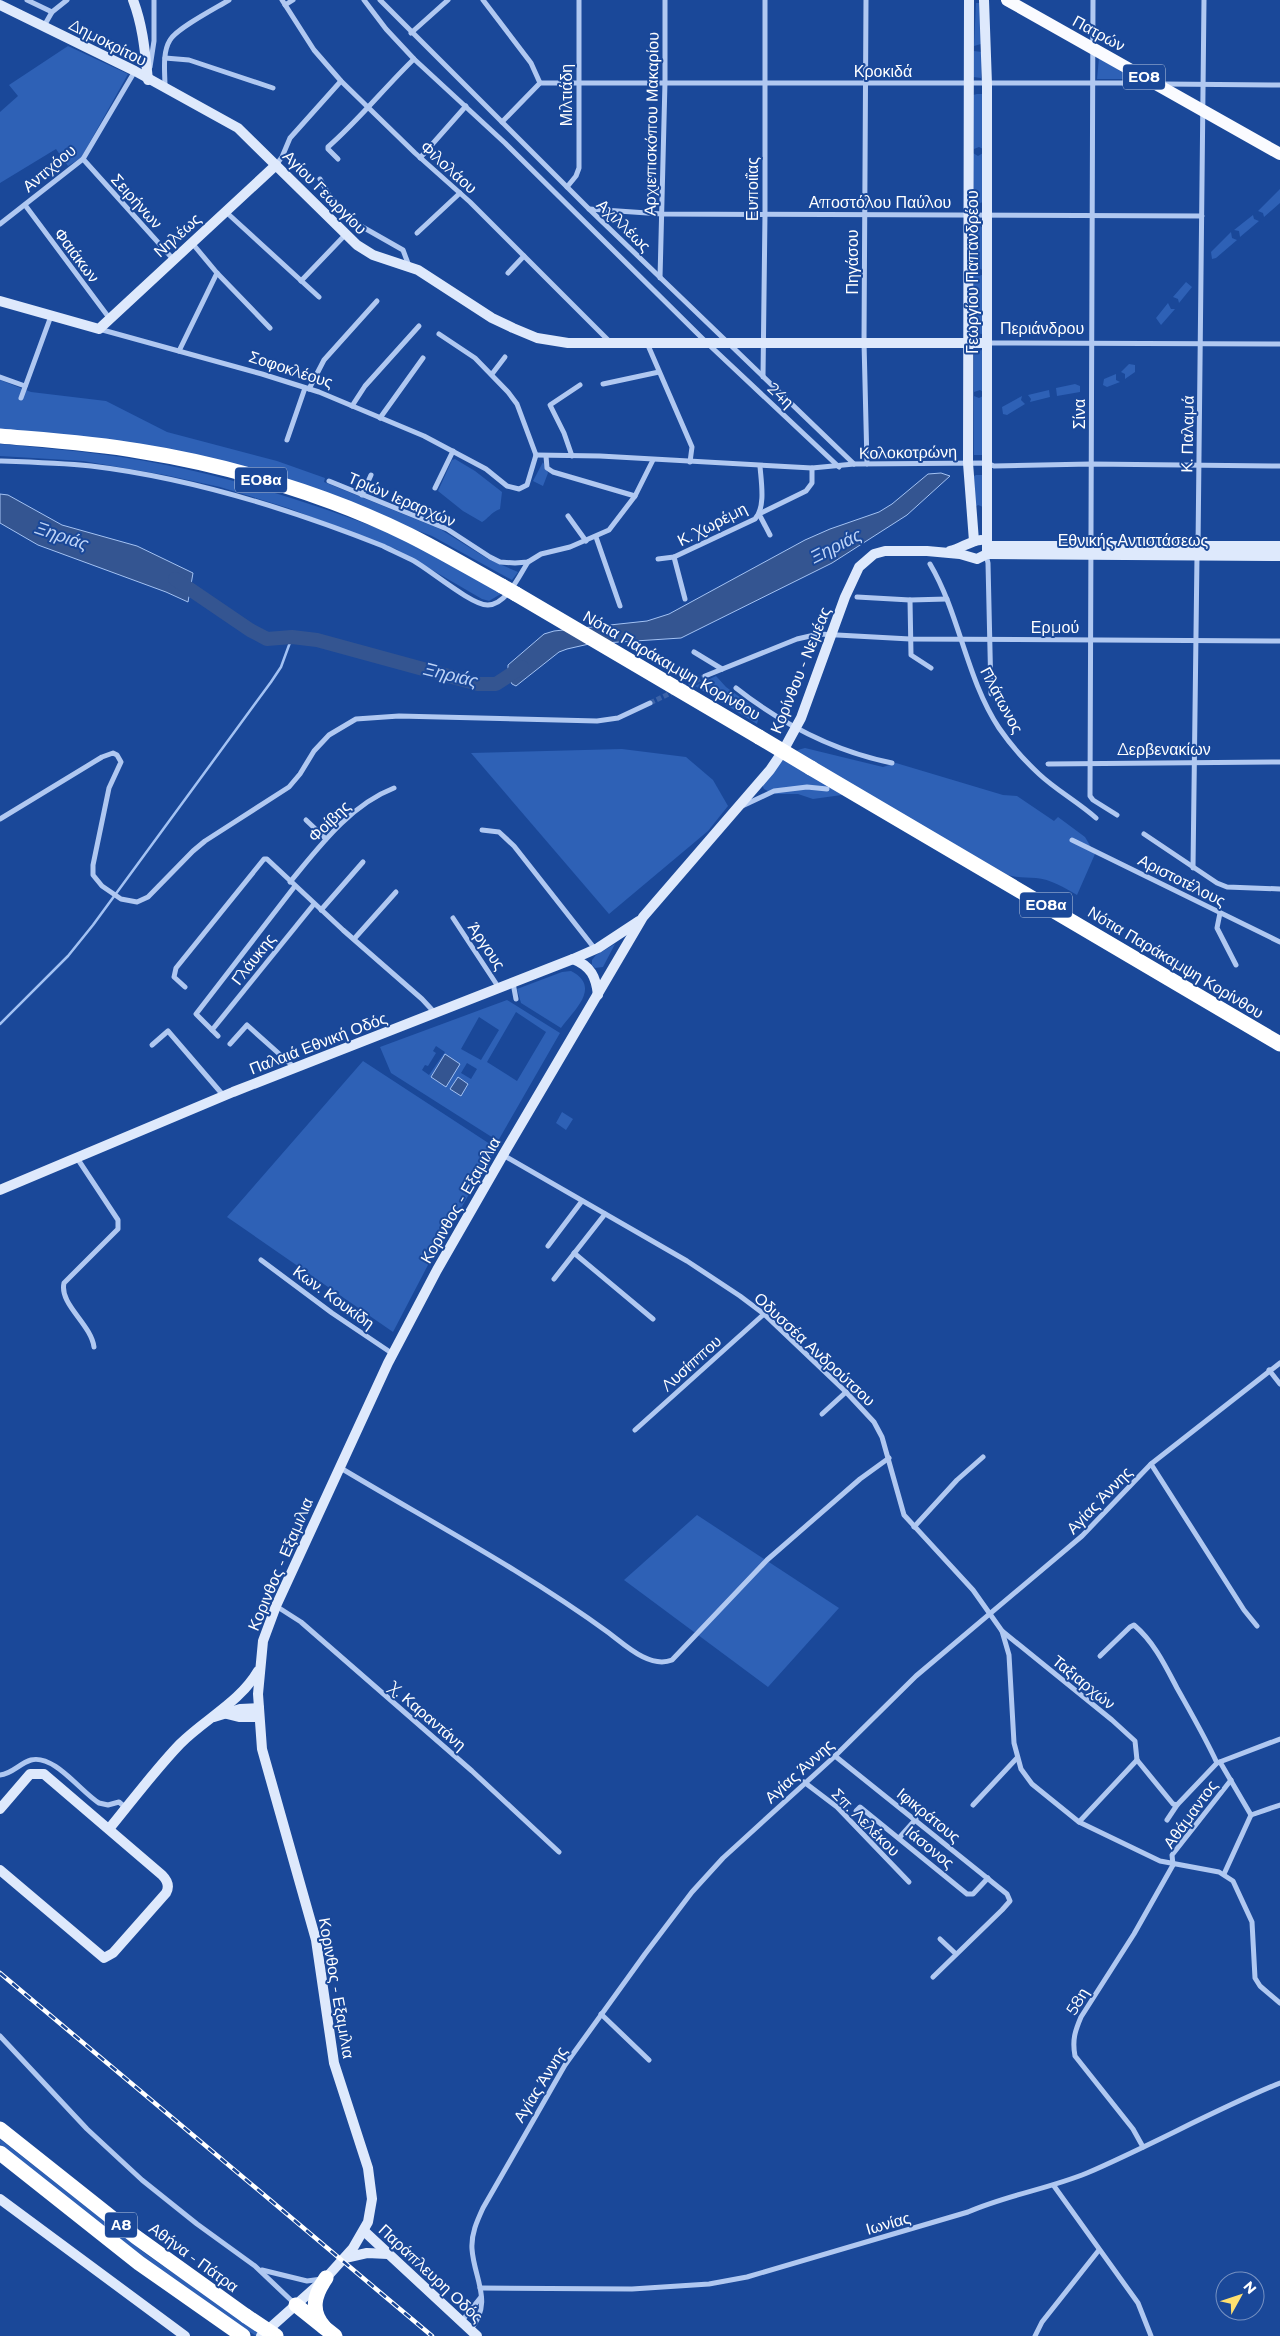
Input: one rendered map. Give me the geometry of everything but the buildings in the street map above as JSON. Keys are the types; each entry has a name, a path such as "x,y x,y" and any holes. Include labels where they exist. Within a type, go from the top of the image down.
{"highway":[{"name":"Νότια Παράκαμψη Κορίνθου","path":"0,436 140,451 212,467 294,489 409,535 502,586 643,668 1280,1044"},
{"name":"Αθήνα - Πάτρα","path":"0,2129 136,2237 276,2336"},
{"name":"Α8","path":"0,2153 139,2263 238,2332"},
{"path":"326,2278 316,2295 314,2307 318,2319 330,2332"},
{"path":"296,2305 330,2332"}],"main road":[{"name":"Πατρών","path":"1007,0 1280,154"}],"street":[{"path":"27,0 52,12"},
{"path":"44,26 52,12 67,0"},
{"path":"133,0 139,15 144,41 148,80"},
{"path":"148,80 154,41 154,0"},
{"path":"214,0 219,6"},
{"path":"165,87 165,58 169,41 173,36 229,0"},
{"name":"Φιλολάου","path":"282,0 314,50 341,81 420,158 460,193 611,343"},
{"path":"286,5 293,0"},
{"name":"Αχιλλέως","path":"364,0 386,29 414,59 466,106 710,342"},
{"name":"Αχιλλέως","path":"380,0 589,209 725,342 854,464"},
{"path":"411,33 448,0"},
{"path":"483,0 531,63 540,83 502,122"},
{"name":"Μιλτιάδη","path":"567,187 576,176 579,168 579,0"},
{"name":"Αρχιεπισκόπου Μακαρίου","path":"660,278 665,0"},
{"name":"Ευποιΐας","path":"763,378 765,0"},
{"name":"Πηγάσου","path":"866,0 864,342 867,464"},
{"name":"Γεωργίου Παπανδρέου","path":"969,0 968,464 972,543"},
{"name":"Γεωργίου Παπανδρέου","path":"984,0 987,84 986,550 988,563 991,694"},
{"name":"Σίνα","path":"1093,0 1090,796 1093,800 1117,815"},
{"name":"Κ. Παλαμά","path":"1193,868 1196,762 1204,0"},
{"name":"Δημοκρίτου","path":"0,5 135,71 148,80"},
{"path":"165,58 189,60 273,88"},
{"path":"338,159 328,147 414,59"},
{"name":"Αντιχόου","path":"0,224 83,159 135,71"},
{"name":"Αγίου Γεωργίου","path":"148,80 165,87 238,128 357,245 373,255 409,266 492,318 537,338 568,343 710,342"},
{"path":"276,165 282,157 290,138 341,81"},
{"name":"Κροκιδά","path":"540,83 1155,83 1280,85"},
{"path":"420,158 466,106"},
{"name":"Σειρήνων","path":"83,159 173,259"},
{"name":"Νηλέως","path":"99,329 276,165"},
{"path":"320,179 330,197 352,221 403,250 409,266"},
{"path":"417,233 460,193"},
{"name":"Φαιάκων","path":"25,205 110,319"},
{"name":"Αποστόλου Παύλου","path":"589,209 662,214 1202,216"},
{"path":"226,212 319,297"},
{"path":"301,281 346,234"},
{"path":"192,243 217,273 270,328"},
{"path":"508,273 524,256"},
{"path":"179,352 217,273"},
{"name":"Σοφοκλέους","path":"0,301 307,388 424,436 486,470 507,486 519,489 527,485 536,455"},
{"path":"287,440 307,388 324,360 377,301"},
{"path":"21,398 51,316"},
{"path":"352,406 365,386 419,326"},
{"path":"439,334 464,350 492,374 518,404 536,455"},
{"name":"Περιάνδρου","path":"710,342 1280,344"},
{"name":"24η","path":"710,342 839,467"},
{"path":"647,343 692,447 690,462"},
{"path":"492,374 505,357"},
{"path":"380,418 423,358"},
{"path":"603,384 659,372"},
{"path":"0,377 25,386"},
{"path":"572,456 564,433 550,406 580,385"},
{"path":"436,488 453,451"},
{"name":"Κολοκοτρώνη","path":"536,455 812,468 839,467 854,464 987,463 994,466 1091,464 1280,466"},
{"path":"546,456 547,468 554,472 614,488 635,496"},
{"path":"0,460 90,466 159,477 224,493 291,513 384,547 414,561 460,592 487,606 497,604 505,597 528,562"},
{"name":"Τριών Ιεραρχών","path":"329,481 447,529 482,554 500,562 528,562 541,554 570,547 609,530 635,496 653,460"},
{"name":"Κ. Χωρέμη","path":"658,559 674,557 755,519 759,514 760,466"},
{"path":"770,535 759,514 806,491 812,483 812,468"},
{"path":"362,495 371,475"},
{"path":"568,516 586,541"},
{"path":"596,537 620,606"},
{"path":"980,540 986,550 980,559 971,557 968,551 972,543 980,540"},
{"name":"Κορίνθου - Νεμέας","path":"945,553 972,543"},
{"name":"Εθνικής Αντιστάσεως","path":"1198,551 1280,546"},
{"name":"Κορίνθου - Νεμέας","path":"644,917 777,760 795,729 858,567 869,558 885,551 913,550 971,557"},
{"name":"Εθνικής Αντιστάσεως","path":"986,550 1198,551 1280,556"},
{"path":"674,557 685,599"},
{"name":"Πλάτωνος","path":"930,564 947,599 975,680 998,726 1009,742 1039,774 1096,818"},
{"path":"857,597 910,600 947,599"},
{"path":"910,600 910,655 931,668"},
{"name":"Ερμού","path":"706,676 797,639 819,634 910,639 1280,641"},
{"path":"694,652 722,669"},
{"path":"736,688 766,712 795,729 852,753 892,763"},
{"path":"0,819 102,757 113,753 117,755 121,762 109,788 93,871 95,879 109,891 121,899 137,902 148,897 193,851 220,830 289,787 300,774 314,751 329,735 356,719 399,716 597,721 618,718 650,703"},
{"name":"Δερβενακίων","path":"1048,764 1091,762 1280,762"},
{"path":"737,808 745,806 774,791 807,787 827,789"},
{"name":"Φοίβης","path":"212,1030 196,1014 326,838 367,804 382,793 394,788"},
{"path":"306,820 326,838"},
{"path":"482,830 499,832 514,846 595,949"},
{"path":"1144,834 1208,878 1227,887 1280,889"},
{"name":"Αριστοτέλους","path":"1072,840 1280,942"},
{"path":"185,987 174,977 176,968 264,859 422,999 435,1013"},
{"path":"321,910 363,862"},
{"path":"354,939 396,892"},
{"name":"Γλάυκης","path":"212,1030 314,904"},
{"path":"1220,913 1217,928 1236,965"},
{"name":"Παλαιά Εθνική Οδός","path":"0,1190 224,1096 573,960 595,949 644,917"},
{"name":"Κορινθος - Εξαμιλια","path":"261,2336 326,2278 345,2258 364,2232 372,2199 368,2168 334,2063 316,1940 266,1765 259,1713 263,1641 276,1606 339,1467 393,1354 437,1270 644,917"},
{"name":"Άργους","path":"453,918 500,988"},
{"path":"573,960 584,964 592,972 597,981 598,995"},
{"path":"512,983 516,999"},
{"path":"230,1044 247,1025 295,1068"},
{"path":"212,1030 218,1036"},
{"path":"152,1045 168,1031 224,1096"},
{"name":"Οδυσσέα Ανδρούτσου","path":"503,1155 686,1261 764,1314 846,1392 874,1422 882,1437 904,1516 974,1590 1002,1631 1009,1655 1014,1743 1021,1769 1032,1784 1079,1822 1160,1861 1224,1874"},
{"path":"77,1158 118,1220 119,1225 118,1229 64,1282 63,1288 70,1304 90,1331 94,1347"},
{"path":"548,1246 582,1201"},
{"path":"554,1280 605,1214"},
{"path":"574,1253 653,1319"},
{"name":"Κων. Κουκίδη","path":"261,1260 332,1314 393,1354"},
{"name":"Λυσίππου","path":"635,1430 764,1314"},
{"name":"Αγίας Άννης","path":"473,2333 481,2313 481,2296 472,2249 473,2232 483,2208 565,2065 692,1892 723,1858 804,1782 835,1756 916,1676 1082,1536 1151,1464 1280,1362"},
{"path":"1269,1370 1280,1384"},
{"path":"822,1414 846,1392"},
{"path":"339,1467 538,1586 644,1656 661,1663 672,1660 768,1560 867,1474 889,1458"},
{"path":"914,1527 957,1480 983,1458"},
{"path":"1151,1464 1244,1610 1257,1626"},
{"name":"Χ. Καραντάνη","path":"276,1606 301,1622 472,1771 559,1852"},
{"path":"1100,1656 1130,1626 1134,1625 1143,1632 1154,1646 1218,1763 1231,1780 1251,1816"},
{"name":"Ταξιαρχών","path":"1002,1631 1112,1720 1135,1741 1138,1752 1137,1760"},
{"path":"109,1829 180,1745 246,1689 260,1668"},
{"path":"206,1721 227,1714 239,1717 259,1713"},
{"path":"1167,1820 1177,1804 1218,1763 1280,1739"},
{"name":"Ιφικράτους","path":"835,1756 1007,1894 1010,1901 956,1954"},
{"path":"973,1805 1017,1758"},
{"path":"0,1775 6,1774 30,1760 46,1760 99,1803 108,1805 119,1802 126,1808"},
{"path":"1079,1822 1137,1760 1173,1804 1177,1804"},
{"path":"0,1809 30,1774 36,1772 44,1774 162,1875 167,1880 168,1888 166,1893 109,1957 104,1958 0,1870"},
{"name":"Αθάμαντος","path":"1173,1864 1172,1855 1231,1780"},
{"name":"Σπ. Λελέκου","path":"804,1782 837,1807 909,1882"},
{"path":"1280,1805 1251,1816 1224,1874 1238,1888 1252,1922 1254,1978 1260,1986 1280,2003"},
{"name":"Ιάσονος","path":"856,1812 860,1807 967,1894 974,1894 988,1878"},
{"path":"899,1838 916,1820"},
{"name":"58η","path":"1143,2147 1133,2129 1075,2056 1072,2043 1074,2031 1081,2017 1134,1934 1173,1864"},
{"path":"933,1977 956,1954 940,1939"},
{"path":"601,2014 649,2060"},
{"path":"0,2036 87,2129 142,2180 255,2266 296,2305"},
{"name":"Ιωνίας","path":"480,2288 632,2289 709,2284 757,2274 968,2212 992,2201 1054,2186 1280,2083"},
{"path":"1054,2186 1138,2303 1151,2336"},
{"path":"0,2199 184,2336"},
{"name":"Παράπλευρη Οδός","path":"364,2232 473,2333"},
{"path":"1035,2336 1042,2322 1099,2250"},
{"path":"345,2258 367,2253 388,2254"},
{"path":"255,2266 270,2273 307,2281 326,2278"},
{"path":"461,2322 481,2296"}],"shaded area":[{"path":"976,3 981,3 981,44 974,46"},
{"path":"68,46 128,74 81,158 68,166 56,149 0,183 0,112 18,96 9,85"},
{"path":"974,51 982,52 981,78 973,77"},
{"path":"1099,58 1133,79 1097,79"},
{"path":"983,94 983,149 979,147 974,149 973,95"},
{"path":"973,153 978,156 983,153 983,202 980,203 974,202"},
{"path":"1280,189 1280,203 1264,217 1263,213 1258,211"},
{"path":"1253,215 1254,219 1259,221 1240,237 1239,231 1234,230"},
{"path":"980,226 983,228 984,271 979,268 974,271 974,229"},
{"path":"1231,232 1232,238 1237,240 1216,258 1212,259 1211,252"},
{"path":"974,274 979,276 984,274 982,334 974,333"},
{"path":"1186,282 1192,287 1179,303 1178,299 1173,297"},
{"path":"1168,303 1171,309 1175,309 1161,325 1156,318"},
{"path":"982,350 983,392 980,390 974,392 974,352"},
{"path":"1129,364 1135,365 1135,372 1125,379 1125,374 1121,372"},
{"path":"1116,374 1116,380 1120,382 1107,387 1103,385 1104,379"},
{"path":"0,380 31,392 106,401 167,432 277,461 325,478 324,482 440,529 488,559 518,572 512,580 432,536 292,484 0,430"},
{"path":"1075,384 1080,386 1080,392 1057,396 1056,388"},
{"path":"1049,390 1050,397 1030,402 1031,399 1028,395"},
{"path":"974,396 979,398 983,396 983,455 974,455"},
{"path":"1022,396 1021,400 1025,404 1007,415 1003,414 1002,407"},
{"path":"0,444 141,460 257,488 354,519 414,543 504,592 489,601 482,599 396,549 288,508 220,487 165,475 83,461 0,456"},
{"path":"455,459 475,471 502,492 500,509 482,522 463,511 438,491 452,460"},
{"path":"543,462 548,473 543,486 533,481"},
{"path":"983,475 983,507 978,505 975,507 974,476"},
{"path":"716,676 726,687 760,712 757,724 695,686"},
{"path":"805,748 883,767 896,763 1003,795 1017,796 1054,821 1058,817 1085,837 1095,854 1077,895 1047,880 1008,875 863,792 813,799 798,794 773,794 764,789 762,785 780,762 792,753"},
{"path":"622,749 686,757 713,780 728,806 708,831 609,914 471,753"},
{"path":"615,944 603,967 595,968 592,965 592,960 596,955"},
{"path":"571,971 580,977 585,991 578,1006 561,1028 521,1003 517,989 562,972"},
{"path":"507,1000 560,1033 498,1141 391,1073 380,1047","holes":["516,1012 546,1032 517,1081 487,1062","479,1017 499,1030 481,1060 461,1049","436,1046 445,1052 429,1075 422,1070 425,1065 428,1066 436,1053 433,1051","467,1063 477,1069 471,1079 461,1073"]},
{"path":"363,1061 496,1148 429,1263 393,1332 227,1217"},
{"path":"562,1112 573,1119 566,1130 556,1123"},
{"path":"697,1515 839,1608 768,1687 624,1580"},
{"path":"0,2139 146,2254 263,2336 256,2336 190,2291 125,2243 0,2144"}],"water":[{"path":"941,473 950,476 907,515 832,563 681,638 589,644 559,652 516,686 512,684 508,677 508,665 544,634 554,631 647,621 669,614 805,540 879,512 892,504 928,474"},
{"path":"0,494 8,495 62,525 137,546 193,573 188,602 166,592 38,545 0,523"},
{"path":"445,1054 460,1064 446,1087 431,1077"},
{"path":"458,1077 468,1084 461,1096 450,1089"}],"waterway":[{"name":"Ξηριάς","path":"175,579 250,630 267,639 292,637 317,640 478,684 496,684 522,667"},
{"path":"0,1024 68,956 93,925 271,682 281,667 292,637"}],"tunnel":[{"path":"682,688 705,676"},
{"path":"650,703 675,691"}],"railway":[{"path":"0,1973 432,2336"}]}
